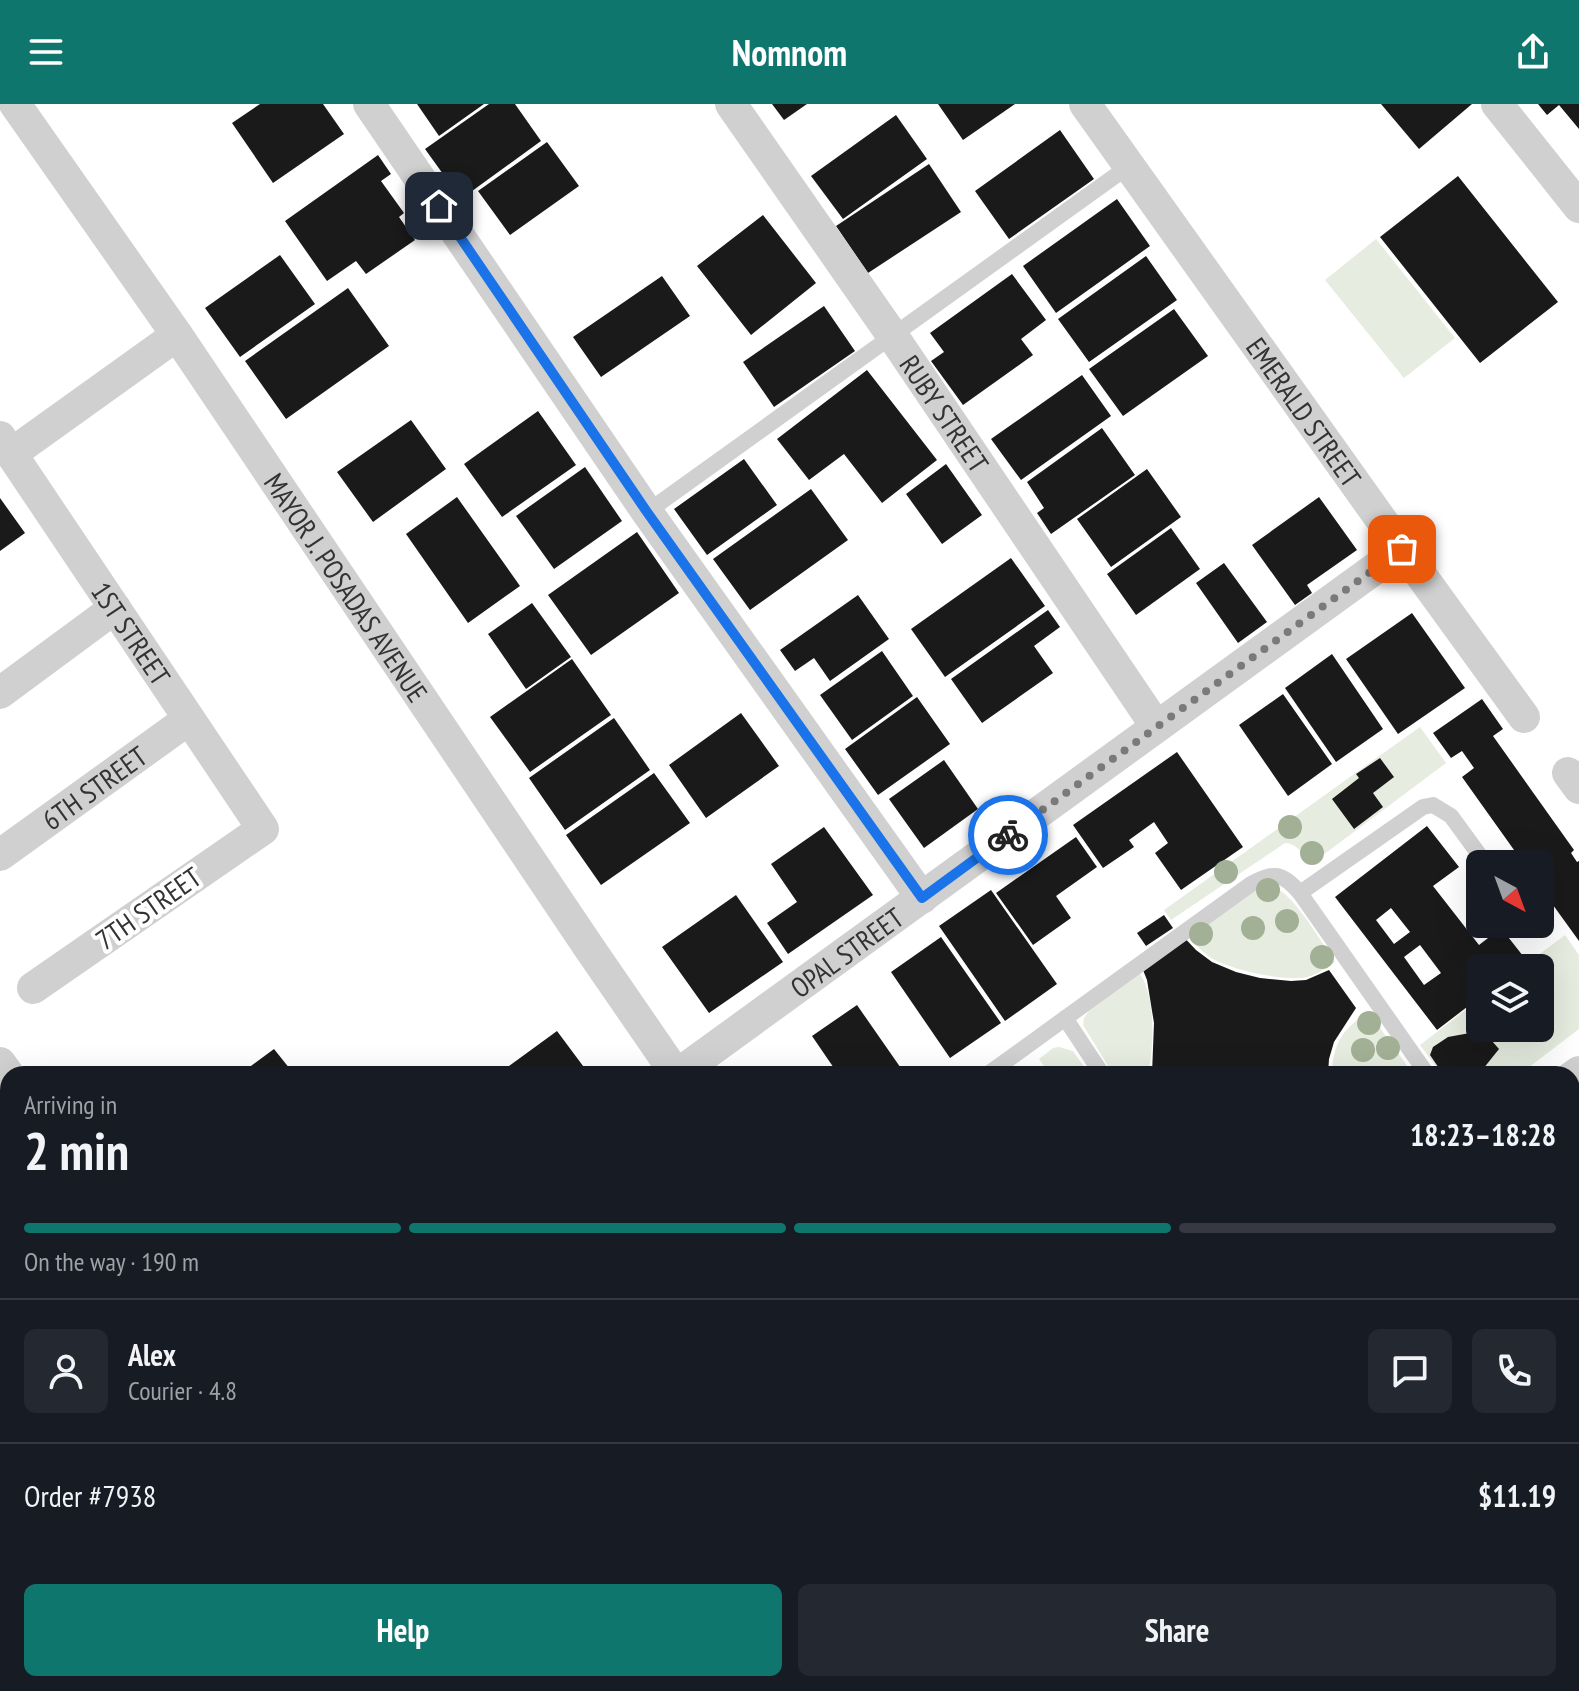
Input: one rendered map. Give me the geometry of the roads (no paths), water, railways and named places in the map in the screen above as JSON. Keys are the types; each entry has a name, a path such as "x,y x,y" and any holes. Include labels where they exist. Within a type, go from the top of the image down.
{"street":[{"name":"MAYOR J. POSADAS AVENUE","path":"15,104 177,335 671,1066"},
{"path":"369,104 647,512 922,898"},
{"name":"RUBY STREET","path":"731,104 892,335 1156,726"},
{"name":"EMERALD STREET","path":"1085,104 1524,717"},
{"path":"1497,104 1579,207"},
{"path":"6,446 177,335"},
{"name":"1ST STREET","path":"6,446 263,829"},
{"name":"OPAL STREET","path":"688,1066 1402,549"},
{"path":"0,693 115,608"},
{"name":"6TH STREET","path":"0,855 189,719"},
{"name":"7TH STREET","path":"33,988 263,829"}],"lane":[{"path":"647,512 1129,166"},
{"path":"1300,893 1416,811 1433,805 1451,816 1476,850"},
{"path":"999,1066 1251,884 1279,875 1300,893 1419,1066"},
{"path":"1065,1018 1097,1066"}]}
